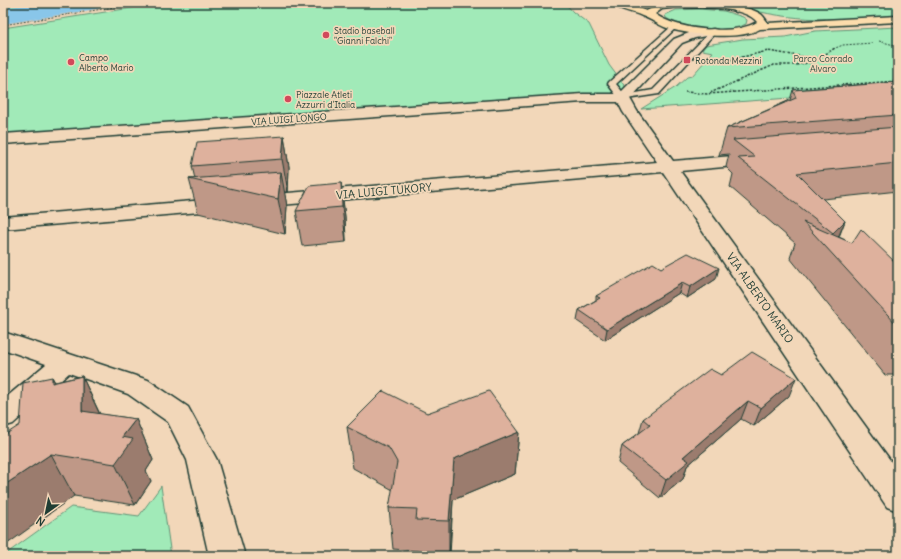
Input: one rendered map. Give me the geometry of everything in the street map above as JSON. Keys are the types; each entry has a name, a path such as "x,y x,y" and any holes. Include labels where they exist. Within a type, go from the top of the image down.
{"main road":[{"path":"616,3 650,15 657,21 674,26 713,32 743,31 760,26 898,19"},
{"path":"643,3 671,5 698,4 736,9 757,16 822,23"},
{"path":"650,15 650,12 654,9 671,5"},
{"path":"757,16 763,23 760,26"}],"street":[{"path":"698,4 708,3"},
{"path":"724,3 736,9"},
{"path":"674,26 679,32 680,36 678,41"},
{"path":"623,98 678,41 693,35 713,32"},
{"name":"VIA LUIGI LONGO","path":"3,139 583,98 623,98"},
{"name":"VIA ALBERTO MARIO","path":"623,98 630,112 898,497"},
{"name":"VIA LUIGI TUKORY","path":"3,223 771,158"},
{"path":"3,340 138,387 178,415 202,460 227,556"},
{"path":"3,416 65,362"}],"lane":[{"name":"VIA ALBERTO MARIO","path":"623,98 612,84 674,26"},
{"path":"623,98 656,92 713,32"}],"path":[{"path":"3,4 10,3"},
{"path":"3,25 140,3"},
{"path":"879,41 842,45 830,50 818,59 796,65 774,65 707,94 898,81"},
{"path":"709,60 725,61 768,51 818,59"}],"green space":[{"path":"3,3 90,3 3,16"},
{"path":"163,3 565,3 573,12 589,24 609,65 632,96 3,141 3,28"},
{"path":"733,3 898,3 898,15 836,19 798,18 758,11 737,6"},
{"path":"699,9 724,11 743,17 747,20 746,24 728,29 706,29 674,22 666,18 665,15 676,10"},
{"name":"Parco Corrado Alvaro","path":"898,27 898,90 641,109 676,87 687,77 692,76 713,52 702,50 706,45 743,39 785,37 815,31"},
{"path":"161,486 171,556 3,556 71,507 139,516"}],"building":[{"path":"898,82 898,115 727,128 796,98 793,90"},
{"path":"898,127 898,163 797,173 845,221 833,233 738,158 755,157 733,140"},
{"path":"284,136 282,159 192,166 197,142"},
{"path":"281,172 278,199 189,179"},
{"path":"341,183 342,207 296,211 309,186"},
{"path":"803,222 852,243 861,229 898,265 898,326"},
{"path":"688,253 719,268 690,287 682,283 607,329 579,310 600,298 596,296 653,263 661,268"},
{"path":"752,352 796,378 761,408 748,401 683,457 689,461 666,480 622,446 650,425 643,419 710,369 721,375"},
{"path":"82,376 82,411 136,419 122,437 133,439 115,464 51,454 3,486 3,436 20,425 23,383 52,377 52,383"},
{"path":"383,391 427,413 489,391 519,432 454,459 449,521 416,520 417,509 389,508 397,462 389,448 347,427"}],"waterway":[{"path":"3,16 90,3"}],"place":[{"name":"Stadio baseball \"Gianni Falchi\"","path":"326,35"},
{"name":"Rotonda Mezzini","path":"687,60"},
{"name":"Campo Alberto Mario","path":"71,62"},
{"name":"Piazzale Atleti Azzurri d'Italia","path":"288,99"}]}
